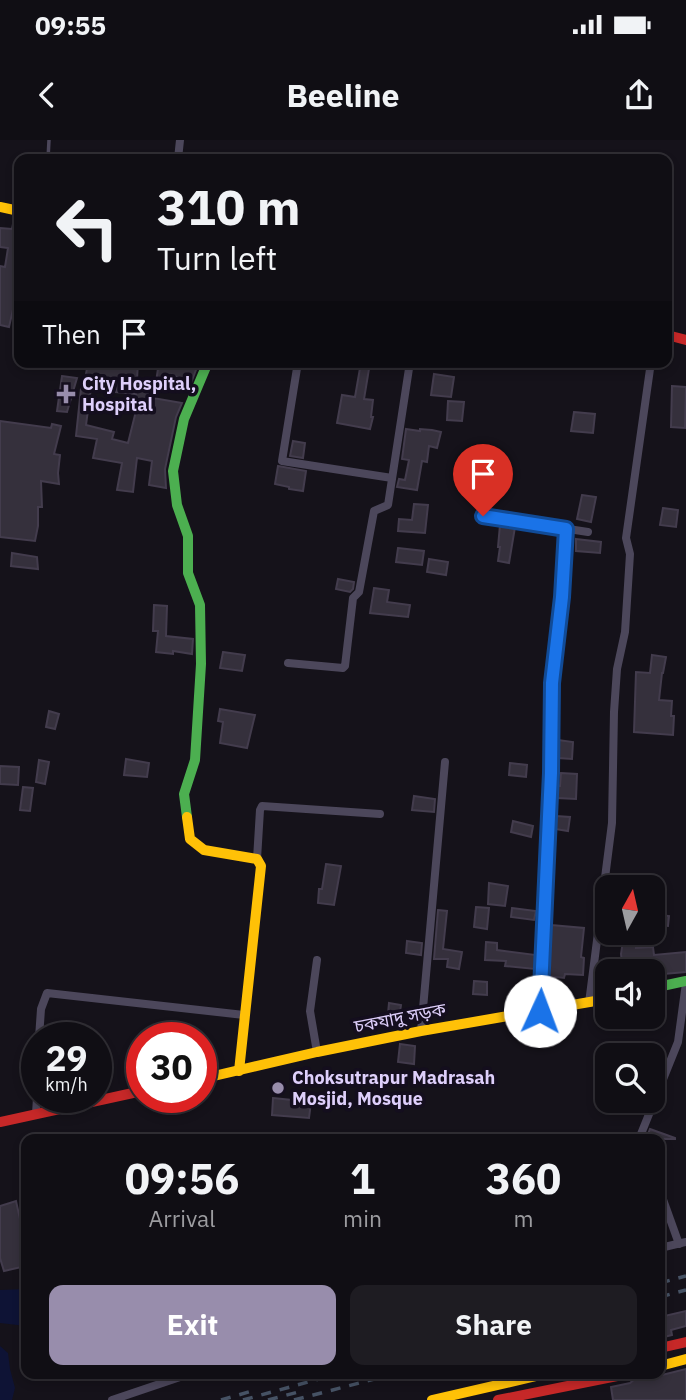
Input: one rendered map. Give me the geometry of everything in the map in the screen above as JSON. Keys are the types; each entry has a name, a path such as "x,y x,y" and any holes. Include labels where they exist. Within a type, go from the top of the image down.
{"main road":[{"path":"205,368 184,419 173,471 177,505 188,536 188,573 200,605 201,664 195,760 184,794 190,839 204,850 257,859 261,866 239,1071"},
{"path":"665,986 686,982"},
{"name":"চকযাদু সড়ক","path":"217,1076 421,1031 595,1002"},
{"path":"0,1122 126,1094"},
{"path":"665,1347 686,1342"},
{"path":"665,1365 686,1359"},
{"path":"432,1400 523,1379"},
{"path":"498,1400 543,1396 608,1379"}],"street":[{"path":"297,368 282,461 392,478"},
{"path":"288,663 345,666 353,598 359,592 374,511 388,505 409,368"},
{"path":"589,1003 612,823 614,712 617,669 625,632 630,554 626,538 650,368"},
{"path":"483,516 587,532"},
{"path":"540,1011 551,773 552,683 562,597 566,529"},
{"path":"421,1031 445,762"},
{"path":"257,859 262,806 380,814"},
{"path":"317,960 310,1011 317,1052"},
{"path":"641,1134 678,1042 686,982"},
{"path":"40,1022 41,1009 47,993 244,1015"},
{"path":"665,1202 683,1243 665,1247"},
{"path":"111,1400 174,1379"}],"shaded area":[{"path":"21,1289 21,1325 0,1323 0,1290"},
{"path":"0,1346 8,1353 15,1388 12,1400 0,1400"}],"building":[{"path":"14,219 14,305 9,327 0,325 0,266 5,267 8,248 0,247 0,228 12,229"},
{"path":"87,368 138,368 137,380 150,382 147,397 182,403 176,417 165,469 166,488 149,485 152,461 137,458 133,492 117,490 122,463 93,458 97,439 76,436 82,379 92,380 86,425 114,432 112,439 128,443 136,411 132,411 136,394 116,392 118,381 86,374"},
{"path":"158,368 197,368 191,383 172,375 171,384 156,382"},
{"path":"360,368 369,369 364,399 373,400 370,429 337,423 342,395 355,397"},
{"path":"434,374 454,377 451,397 431,395"},
{"path":"62,376 77,378 67,412 57,411"},
{"path":"672,386 686,387 685,428 671,427"},
{"path":"448,401 464,402 462,421 447,420"},
{"path":"574,412 595,414 593,433 571,431"},
{"path":"0,421 51,428 52,424 61,426 54,454 60,455 59,484 41,481 42,507 38,507 35,541 0,537"},
{"path":"406,429 441,432 437,448 429,446 427,462 422,461 417,490 397,487 399,479 405,480 409,460 402,459"},
{"path":"293,441 305,443 303,458 290,456"},
{"path":"278,466 306,471 303,491 275,484"},
{"path":"460,471 475,473 473,487 458,485"},
{"path":"582,495 596,497 591,522 577,519"},
{"path":"414,504 428,505 425,533 398,531 399,519 412,520"},
{"path":"663,508 678,510 676,527 660,525"},
{"path":"500,525 515,527 509,563 498,561"},
{"path":"576,539 601,542 600,553 576,551"},
{"path":"398,548 424,551 422,565 396,562"},
{"path":"12,553 37,557 38,569 11,566"},
{"path":"429,559 448,562 446,575 427,572"},
{"path":"338,579 354,582 353,589 350,592 336,589"},
{"path":"374,588 389,590 387,602 410,605 408,617 370,613"},
{"path":"154,605 167,606 166,636 193,639 192,654 156,652 158,631 153,631"},
{"path":"223,652 245,655 242,671 220,668"},
{"path":"652,655 666,657 659,700 672,701 673,735 634,732 636,672 650,673"},
{"path":"220,709 255,715 247,748 220,743 223,722 218,721"},
{"path":"49,711 59,714 55,729 46,727"},
{"path":"558,740 573,742 572,759 558,758"},
{"path":"126,759 149,763 147,777 124,775"},
{"path":"39,760 49,762 45,784 36,782"},
{"path":"510,763 527,765 526,777 509,775"},
{"path":"0,766 19,767 18,785 0,784"},
{"path":"561,773 577,774 576,799 557,798"},
{"path":"23,787 33,788 30,811 20,810"},
{"path":"414,796 435,799 434,812 412,810"},
{"path":"556,816 570,817 568,831 555,829"},
{"path":"513,821 533,826 531,837 511,832"},
{"path":"326,864 341,866 334,905 318,903"},
{"path":"489,883 508,886 505,906 488,904"},
{"path":"476,907 489,908 487,929 474,927"},
{"path":"512,908 536,911 534,920 511,917"},
{"path":"438,910 447,911 443,949 462,952 459,969 447,967 448,959 434,959"},
{"path":"665,916 669,916 668,926 665,926"},
{"path":"551,925 584,928 581,957 584,958 583,975 565,974 564,978 548,976"},
{"path":"407,941 422,943 421,955 406,953"},
{"path":"486,942 497,943 497,950 536,955 535,969 505,966 506,961 485,960"},
{"path":"622,945 636,945 636,948 653,947 654,955 686,952 686,972 665,974 665,959 622,959"},
{"path":"474,981 487,982 487,995 473,994"},
{"path":"389,1003 401,1005 398,1026 387,1024"},
{"path":"400,1044 415,1046 414,1064 398,1062"},
{"path":"273,1098 311,1102 309,1118 272,1115"},
{"path":"650,1129 664,1134 648,1134"},
{"path":"16,1201 21,1224 21,1267 4,1271 0,1258 0,1206"},
{"path":"686,1311 686,1326 671,1330 672,1335 665,1337 665,1316"},
{"path":"686,1369 686,1400 613,1400 611,1387 630,1383 635,1379 665,1379 665,1374"}],"railway":[{"path":"665,1282 686,1276"},
{"path":"665,1296 686,1290"},
{"path":"243,1400 319,1379"},
{"path":"294,1400 375,1379"},
{"path":"221,1400 252,1391"},
{"path":"268,1400 302,1391"}],"traffic: fast":[{"path":"187,817 184,794 195,760 201,664 200,605 188,573 188,536 177,505 173,471 184,419 205,368"},
{"path":"665,985 686,981"}],"traffic: slow":[{"path":"0,207 14,210"},
{"path":"187,817 190,839 204,850 257,859 261,866 239,1071"},
{"path":"217,1075 421,1031 595,1001"},
{"path":"665,1365 686,1359"},
{"path":"432,1400 523,1379"}],"traffic: jam":[{"path":"672,336 686,340"},
{"path":"0,1122 126,1094"},
{"path":"665,1347 686,1342"},
{"path":"498,1400 602,1379"}],"place":[{"name":"City Hospital, Hospital","path":"66,394"},
{"name":"Choksutrapur Madrasah Mosjid, Mosque","path":"278,1088"}],"route":[{"path":"483,516 566,529 562,597 552,683 551,773 540,1011"}]}
